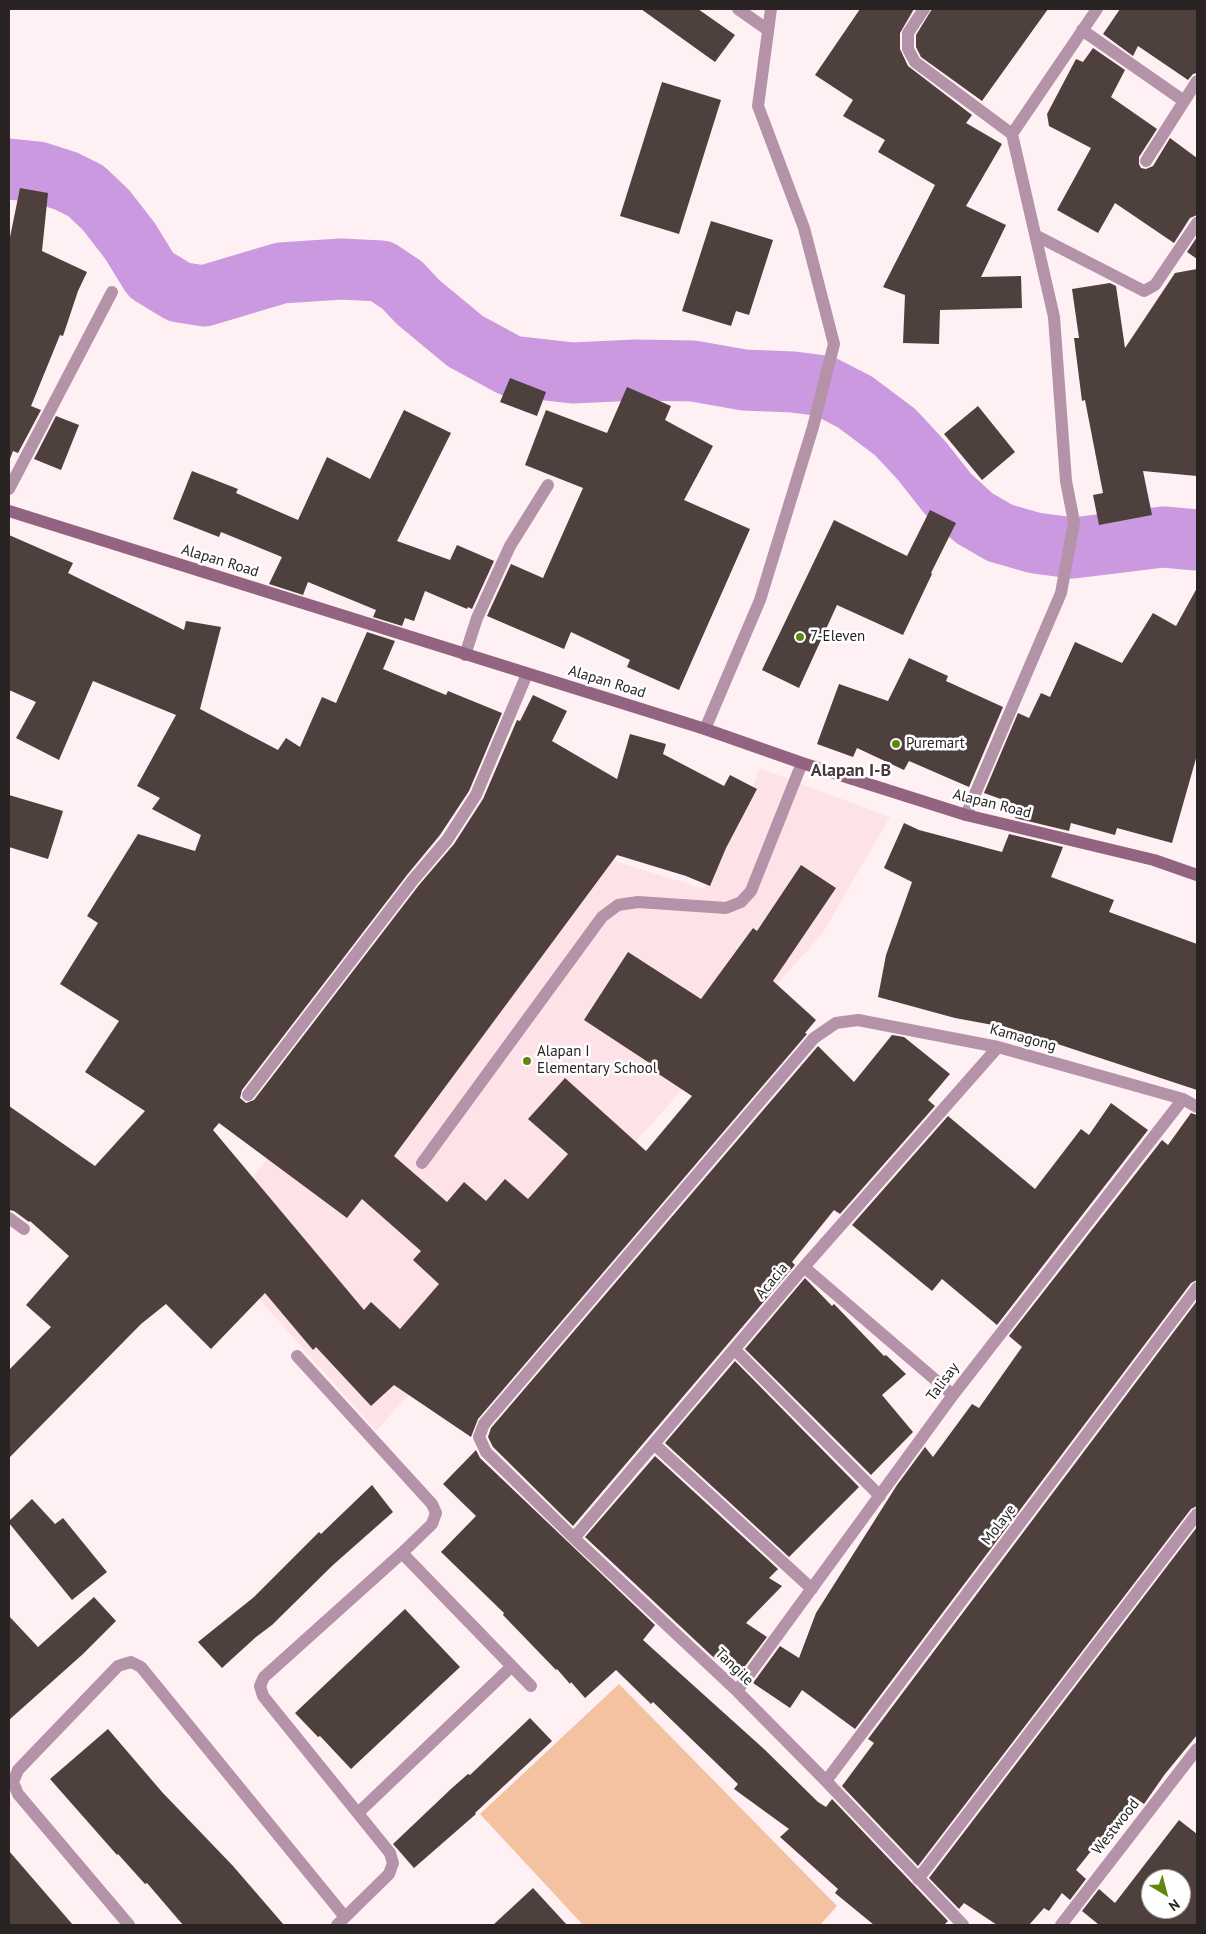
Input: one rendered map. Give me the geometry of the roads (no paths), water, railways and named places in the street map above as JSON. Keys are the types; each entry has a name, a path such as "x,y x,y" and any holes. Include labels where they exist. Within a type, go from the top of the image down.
{"street":[{"path":"738,9 768,30"},
{"path":"705,729 760,600 813,427 834,344 804,228 758,106 771,9"},
{"path":"924,9 908,33 908,49 915,62 1012,134 1054,317 1066,481 1074,522 1061,593 966,815"},
{"path":"1012,134 1097,9"},
{"path":"1082,30 1184,101"},
{"path":"1146,161 1197,81"},
{"path":"1035,236 1144,291 1155,285 1197,223"},
{"path":"9,489 112,292"},
{"path":"465,655 478,618 510,546 548,486"},
{"name":"Alapan Road","path":"9,511 705,729 802,764 966,815 1154,860 1197,875"},
{"path":"248,1095 395,904 447,840 476,795 527,674"},
{"path":"422,1163 602,917 618,905 638,902 726,908 740,902 751,891 802,764"},
{"name":"Kamagong","path":"479,1437 484,1424 814,1038 836,1023 858,1020 998,1047 1183,1099 1197,1107"},
{"name":"Acacia","path":"574,1538 804,1268 998,1047"},
{"name":"Talisay","path":"737,1691 953,1395 1183,1099"},
{"path":"9,1218 24,1229"},
{"path":"804,1268 953,1395"},
{"name":"Molaye","path":"826,1781 1197,1288"},
{"path":"735,1350 880,1496"},
{"path":"129,1925 18,1794 13,1782 18,1770 118,1666 131,1662 140,1667 341,1921 389,1874 393,1863 390,1853 264,1696 260,1686 264,1676 402,1554 432,1524 436,1513 432,1504 297,1356"},
{"name":"Tangile","path":"479,1437 486,1452 574,1538 737,1691 963,1925"},
{"path":"654,1444 812,1589"},
{"path":"918,1879 1197,1514"},
{"path":"402,1554 531,1686"},
{"path":"358,1813 511,1667"},
{"name":"Westwood","path":"1061,1925 1197,1749"}],"waterway":[{"path":"9,169 38,172 66,181 86,191 106,210 130,241 151,275 179,292 204,296 281,273 341,269 381,271 402,285 418,302 465,341 511,366 573,373 636,370 693,371 744,380 793,382 824,386 855,402 895,432 922,461 948,494 974,518 1000,533 1035,543 1073,548 1163,537 1197,540"}],"place":[{"name":"7-Eleven","path":"800,637"},
{"name":"Puremart","path":"896,744"},
{"name":"Alapan I Elementary School","path":"527,1061"}],"district":[{"name":"Alapan I-B","path":"851,771"}]}
